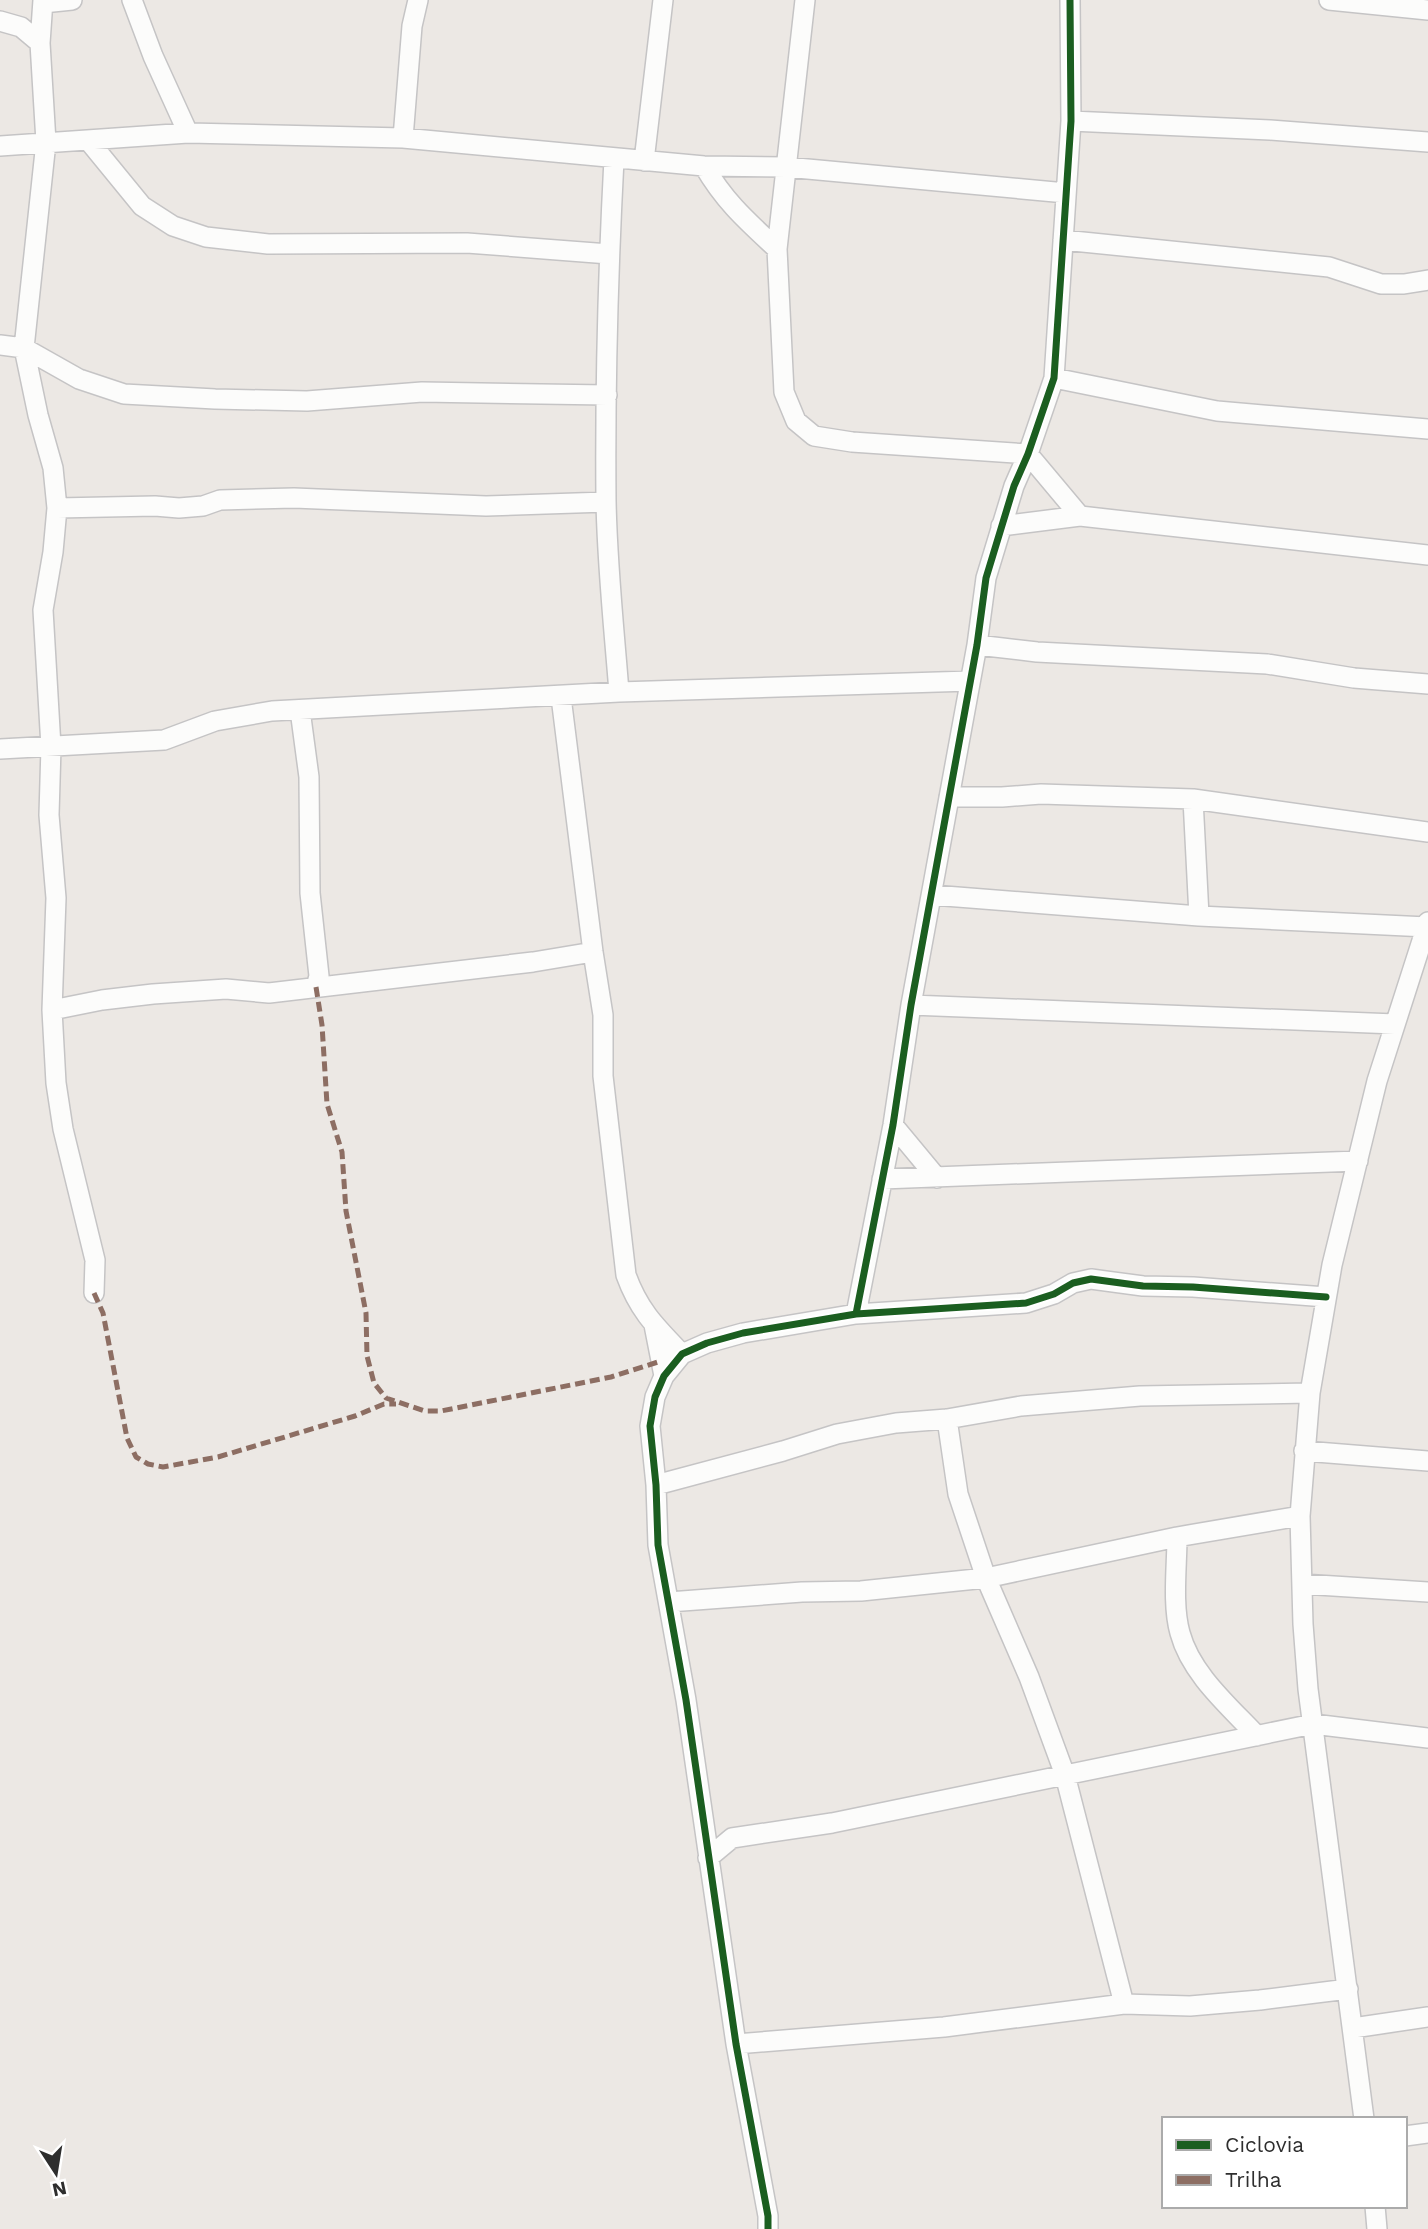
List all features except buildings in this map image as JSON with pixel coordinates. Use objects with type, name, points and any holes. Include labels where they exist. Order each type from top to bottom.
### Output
[{"type":"street","points":[[72,0],[43,1],[40,43],[46,142],[24,348],[38,415],[53,468],[57,508],[43,610],[51,747],[49,815],[56,898],[52,1010],[56,1083],[63,1129],[95,1260],[94,1293]]},
{"type":"street","points":[[132,0],[153,56],[188,133]]},
{"type":"street","points":[[403,138],[412,26],[418,0]]},
{"type":"street","points":[[644,161],[663,0]]},
{"type":"street","points":[[805,0],[777,249],[784,392],[796,421],[814,436],[852,442],[1028,454],[1080,516]]},
{"type":"street","points":[[856,1314],[893,1125],[911,1005],[977,645],[986,578],[1001,526],[1054,378],[1071,121],[1070,0]]},
{"type":"street","points":[[1329,0],[1428,10]]},
{"type":"street","points":[[0,21],[22,27],[40,43]]},
{"type":"street","points":[[1071,121],[1270,130],[1428,142]]},
{"type":"street","points":[[0,146],[188,133],[403,138],[614,159],[704,166],[786,167],[1066,192]]},
{"type":"street","points":[[88,139],[142,206],[173,226],[206,237],[268,244],[467,243],[609,254]]},
{"type":"street","points":[[614,159],[609,254],[606,502],[619,692]]},
{"type":"street","points":[[704,166],[719,191],[737,212],[777,249]]},
{"type":"street","points":[[1063,240],[1329,267],[1381,284],[1428,280]]},
{"type":"street","points":[[0,345],[24,348],[79,379],[124,394],[215,400],[307,401],[422,392],[607,395]]},
{"type":"street","points":[[1054,378],[1217,411],[1428,429]]},
{"type":"street","points":[[57,508],[179,508],[203,506],[220,500],[294,498],[486,506],[606,502]]},
{"type":"street","points":[[1001,526],[1080,516],[1428,555]]},
{"type":"street","points":[[977,645],[1037,652],[1267,664],[1354,678],[1428,684]]},
{"type":"street","points":[[0,749],[163,740],[215,722],[272,711],[619,692],[970,681]]},
{"type":"street","points":[[561,697],[603,1015],[603,1076],[626,1275],[634,1299],[682,1354]]},
{"type":"street","points":[[300,710],[309,777],[310,893],[319,976],[316,987]]},
{"type":"street","points":[[949,797],[1041,794],[1193,799],[1428,832]]},
{"type":"street","points":[[1193,799],[1199,916]]},
{"type":"street","points":[[932,895],[1199,916],[1428,929]]},
{"type":"street","points":[[1364,2117],[1313,1724],[1303,1624],[1300,1516],[1310,1393],[1332,1265],[1377,1081],[1428,929],[1428,922]]},
{"type":"street","points":[[52,1010],[153,994],[226,989],[269,993],[533,962],[593,952]]},
{"type":"street","points":[[911,1005],[1395,1024]]},
{"type":"street","points":[[893,1125],[937,1178]]},
{"type":"street","points":[[881,1180],[1359,1161]]},
{"type":"street","points":[[768,2229],[736,2044],[686,1700],[658,1545],[650,1426],[655,1397],[664,1376],[682,1354],[707,1343],[743,1333],[856,1314],[1026,1303],[1054,1294],[1073,1283],[1091,1279],[1143,1286],[1326,1297]]},
{"type":"street","points":[[654,1325],[664,1376]]},
{"type":"street","points":[[656,1485],[837,1434],[896,1423],[947,1419],[1021,1406],[1140,1396],[1310,1393]]},
{"type":"street","points":[[947,1419],[958,1494],[986,1578],[1029,1677],[1065,1775],[1124,2004]]},
{"type":"street","points":[[1304,1451],[1428,1461]]},
{"type":"street","points":[[669,1602],[802,1592],[862,1591],[986,1578],[1177,1536],[1300,1516]]},
{"type":"street","points":[[1177,1536],[1180,1632],[1188,1655],[1210,1686],[1257,1736]]},
{"type":"street","points":[[1302,1584],[1428,1592]]},
{"type":"street","points":[[708,1857],[732,1838],[832,1823],[1313,1724],[1428,1738]]},
{"type":"street","points":[[702,1817],[732,1838]]},
{"type":"street","points":[[736,2044],[944,2027],[1124,2004],[1190,2006],[1348,1989]]},
{"type":"street","points":[[1353,2028],[1428,2017]]},
{"type":"street","points":[[1407,2136],[1428,2133]]},
{"type":"street","points":[[1374,2208],[1377,2229]]},
{"type":"marked path","points":[[316,987],[322,1025],[327,1104],[342,1152],[346,1211],[366,1313],[367,1356],[374,1383],[386,1398],[425,1411],[441,1411],[611,1377],[661,1361]]},
{"type":"marked path","points":[[94,1293],[103,1313],[127,1438],[136,1457],[148,1464],[163,1467],[218,1457],[355,1416],[384,1404],[396,1404]]},
{"type":"cycle path","points":[[856,1314],[893,1125],[911,1005],[977,645],[986,578],[1014,486],[1054,378],[1071,121],[1070,0]]},
{"type":"cycle path","points":[[768,2229],[768,2216],[736,2044],[686,1700],[658,1545],[650,1426],[655,1397],[664,1376],[682,1354],[707,1343],[743,1333],[856,1314],[1026,1303],[1054,1294],[1073,1283],[1091,1279],[1143,1286],[1326,1297]]}]
